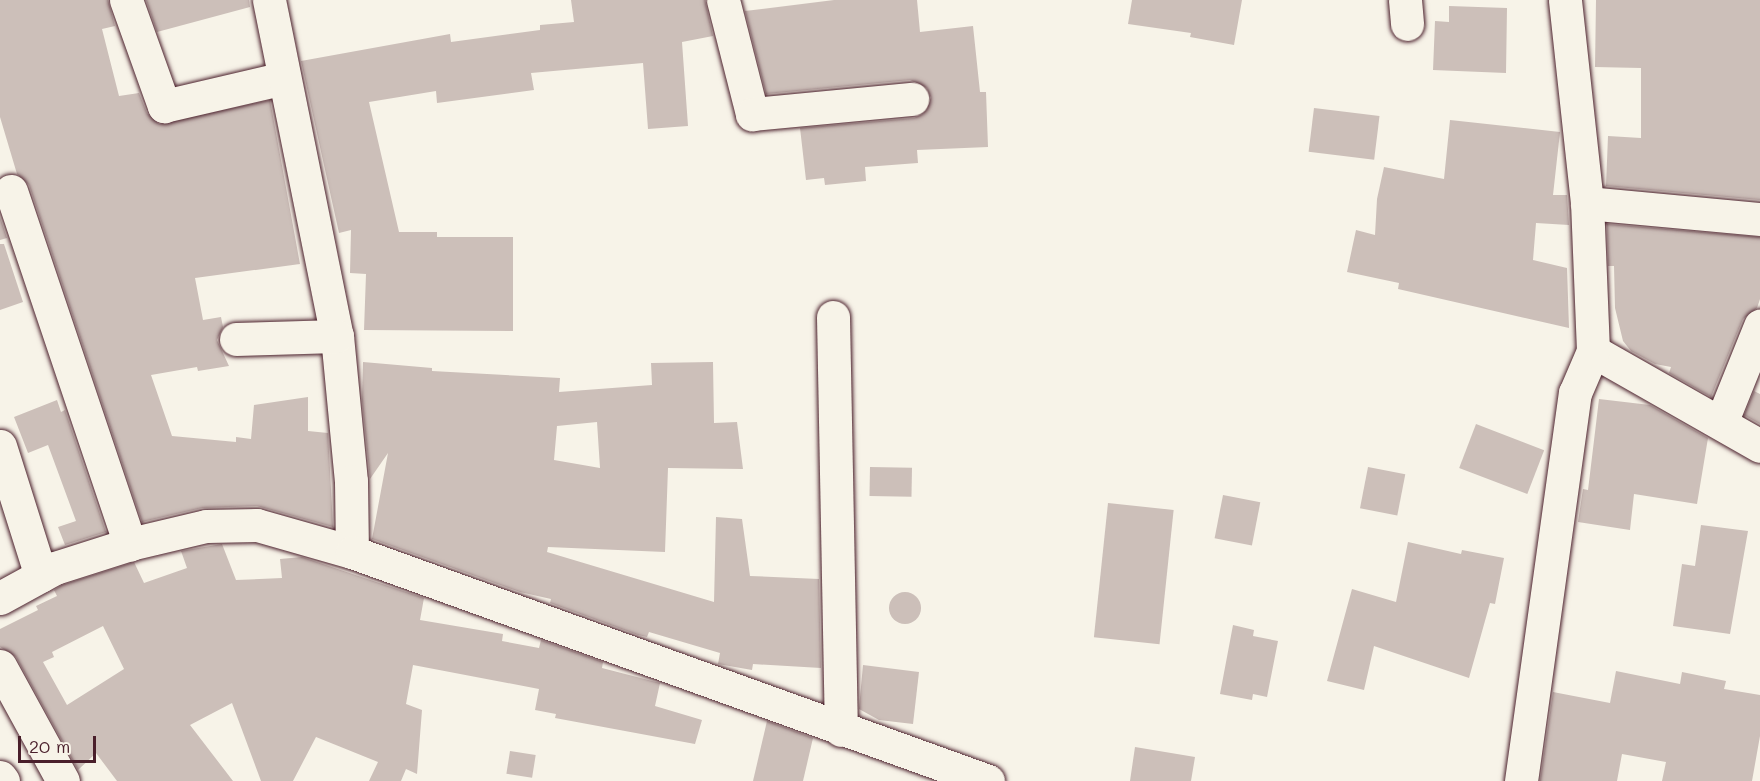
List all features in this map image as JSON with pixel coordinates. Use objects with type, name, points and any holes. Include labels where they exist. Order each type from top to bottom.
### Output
[{"type":"street","points":[[126,0],[164,106],[284,78]]},
{"type":"street","points":[[269,0],[337,336],[351,481],[352,552]]},
{"type":"street","points":[[723,0],[752,114],[912,99]]},
{"type":"street","points":[[1521,781],[1575,393],[1593,351],[1587,203],[1565,0]]},
{"type":"street","points":[[11,191],[130,544]]},
{"type":"street","points":[[1587,203],[1760,219]]},
{"type":"street","points":[[832,317],[841,730]]},
{"type":"street","points":[[1721,423],[1760,326]]},
{"type":"street","points":[[236,339],[337,336]]},
{"type":"street","points":[[1593,351],[1760,446]]},
{"type":"street","points":[[0,446],[41,576]]},
{"type":"street","points":[[0,598],[41,576],[130,544],[206,526],[257,525],[352,552],[841,730],[988,781]]},
{"type":"street","points":[[0,666],[63,781]]},
{"type":"street","points":[[0,777],[3,781]]},
{"type":"building","points":[[0,0],[108,0],[115,26],[102,29],[119,96],[139,93],[147,113],[159,124],[270,100],[300,264],[195,278],[203,320],[221,317],[223,327],[217,340],[229,366],[198,371],[197,367],[151,375],[172,436],[236,442],[236,437],[251,439],[254,405],[308,397],[308,431],[328,433],[333,527],[257,506],[202,508],[142,522],[29,185],[17,174],[0,117]]},
{"type":"building","points":[[146,0],[249,0],[250,7],[157,32]]},
{"type":"building","points":[[571,0],[705,0],[713,36],[682,42],[688,126],[648,129],[643,63],[531,73],[534,90],[437,103],[436,91],[369,102],[399,232],[437,232],[437,237],[513,237],[513,331],[364,330],[366,274],[350,273],[351,230],[339,233],[301,61],[450,34],[451,42],[540,30],[540,25],[574,22]]},
{"type":"building","points":[[834,0],[917,0],[920,32],[973,26],[980,92],[986,92],[988,147],[917,150],[918,163],[865,167],[866,181],[825,185],[824,178],[806,180],[800,128],[914,118],[923,114],[931,98],[927,88],[910,80],[766,94],[745,11]]},
{"type":"building","points":[[1132,0],[1242,0],[1234,45],[1190,37],[1191,33],[1128,24]]},
{"type":"building","points":[[1596,0],[1760,0],[1760,200],[1606,186],[1608,136],[1641,138],[1641,68],[1595,67]]},
{"type":"building","points":[[1449,6],[1507,8],[1506,73],[1433,70],[1435,21],[1449,22]]},
{"type":"building","points":[[1314,108],[1380,116],[1374,160],[1309,152]]},
{"type":"building","points":[[1450,120],[1560,132],[1553,195],[1567,195],[1569,225],[1536,223],[1533,260],[1567,268],[1569,328],[1398,289],[1399,283],[1347,272],[1356,230],[1375,235],[1377,199],[1384,167],[1444,179]]},
{"type":"building","points":[[0,217],[7,238],[0,240]]},
{"type":"building","points":[[1607,224],[1760,237],[1760,299],[1757,308],[1743,319],[1711,397],[1669,373],[1671,367],[1655,364],[1631,351],[1623,341],[1615,308],[1614,266],[1608,266]]},
{"type":"building","points":[[0,244],[4,244],[23,302],[0,310]]},
{"type":"building","points":[[363,362],[432,368],[432,371],[560,378],[559,392],[652,385],[651,363],[713,362],[714,423],[737,422],[743,469],[668,468],[665,552],[548,547],[547,552],[714,602],[716,517],[742,519],[750,576],[819,579],[821,668],[753,664],[752,670],[718,664],[720,653],[649,632],[647,637],[638,635],[550,603],[551,599],[520,592],[372,539],[388,453],[370,479],[362,400]],"holes":[[[597,422],[600,468],[554,460],[557,426]]]},
{"type":"building","points":[[1754,391],[1760,394],[1760,424],[1744,415]]},
{"type":"building","points":[[1599,399],[1650,405],[1708,438],[1697,504],[1634,494],[1630,530],[1578,522],[1583,489],[1588,490]]},
{"type":"building","points":[[57,400],[61,412],[65,410],[106,532],[65,545],[58,527],[76,521],[48,445],[28,453],[14,417]]},
{"type":"building","points":[[1476,424],[1544,450],[1527,494],[1459,468]]},
{"type":"building","points":[[870,467],[912,468],[911,497],[869,496]]},
{"type":"building","points":[[1368,467],[1405,474],[1397,515],[1360,508]]},
{"type":"building","points":[[1223,495],[1260,502],[1252,545],[1215,538]]},
{"type":"building","points":[[1108,503],[1174,510],[1160,644],[1094,637]]},
{"type":"building","points":[[1701,525],[1748,531],[1730,634],[1673,626],[1682,564],[1695,566]]},
{"type":"building","points":[[1408,542],[1461,554],[1462,550],[1504,558],[1495,604],[1490,603],[1469,678],[1374,646],[1364,690],[1327,681],[1352,589],[1396,602]]},
{"type":"building","points":[[222,544],[236,580],[282,578],[280,559],[302,557],[424,598],[420,620],[503,634],[502,641],[539,648],[541,640],[603,662],[602,668],[660,683],[655,706],[702,720],[695,744],[555,718],[556,714],[535,710],[539,689],[413,665],[406,704],[422,710],[417,774],[406,769],[401,781],[369,781],[378,762],[316,737],[293,781],[261,781],[232,703],[190,725],[233,781],[117,781],[96,753],[78,770],[16,657],[0,647],[0,629],[38,610],[36,606],[57,596],[54,590],[62,585],[134,562],[144,583],[187,568],[181,551]],"holes":[[[103,626],[124,669],[67,705],[43,662],[54,657],[52,652]]]},
{"type":"building","points":[[905,592],[917,596],[921,608],[917,620],[905,624],[893,620],[889,608],[893,596]]},
{"type":"building","points":[[1233,625],[1254,630],[1253,636],[1278,641],[1267,697],[1253,694],[1252,700],[1220,694]]},
{"type":"building","points":[[863,665],[919,672],[913,724],[879,720],[859,709]]},
{"type":"building","points":[[1616,671],[1680,684],[1682,672],[1726,681],[1724,689],[1760,695],[1760,736],[1752,781],[1662,781],[1666,762],[1622,754],[1617,781],[1540,781],[1553,692],[1610,703]]},
{"type":"building","points":[[767,721],[813,738],[803,781],[753,781]]},
{"type":"building","points":[[1135,747],[1195,757],[1191,781],[1130,781]]},
{"type":"building","points":[[510,751],[536,755],[532,778],[506,774]]}]
